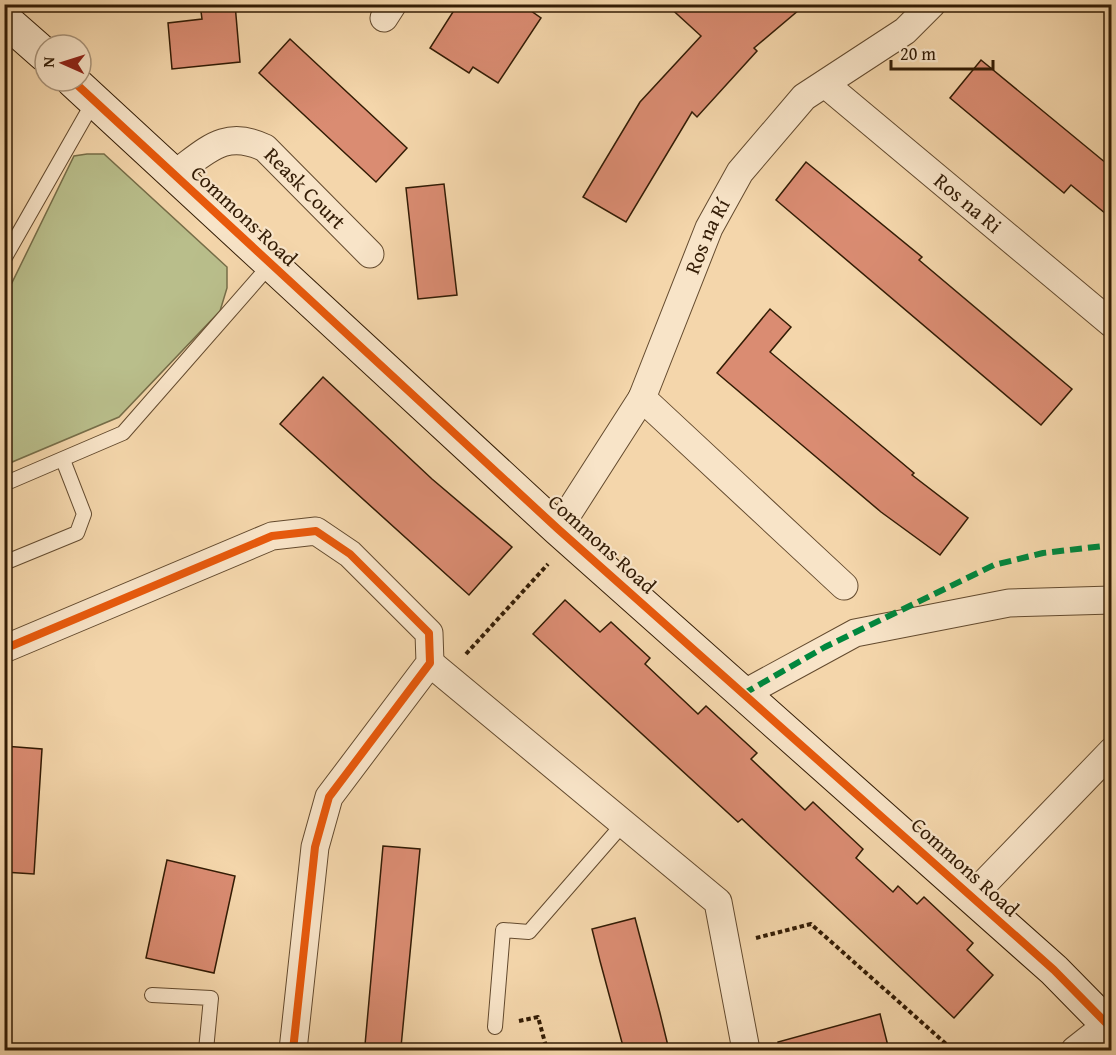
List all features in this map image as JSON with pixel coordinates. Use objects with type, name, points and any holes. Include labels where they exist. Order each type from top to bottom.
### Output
[{"type":"street","name":"Ros na Rí","points":[[564,535],[642,398],[710,228],[740,172],[804,97],[905,31],[932,4]]},
{"type":"street","points":[[4,18],[33,45]]},
{"type":"street","name":"Ros na Ri","points":[[825,84],[1112,324]]},
{"type":"street","name":"Commons Road","points":[[86,93],[173,176],[564,535],[1054,970],[1109,1026]]},
{"type":"street","name":"Reask Court","points":[[173,176],[217,145],[228,140],[246,138],[265,148],[370,254]]},
{"type":"street","points":[[642,398],[844,586]]},
{"type":"street","points":[[4,649],[272,536],[316,531],[350,554],[429,633],[438,670],[718,902],[746,1050]]},
{"type":"street","points":[[743,694],[855,633],[1009,603],[1112,600]]},
{"type":"street","points":[[294,1050],[315,847],[329,797],[438,670]]},
{"type":"street","points":[[971,897],[1109,761]]},
{"type":"street","points":[[1076,1050],[1109,1026]]},
{"type":"lane","points":[[4,259],[83,93]]},
{"type":"lane","points":[[4,484],[123,433],[270,265]]},
{"type":"lane","points":[[4,563],[77,533],[84,514],[63,460]]},
{"type":"lane","points":[[495,1027],[503,930],[529,932],[623,824]]},
{"type":"lane","points":[[152,995],[211,998],[206,1050]]},
{"type":"path","points":[[438,670],[564,535]]},
{"type":"path","points":[[726,946],[811,924],[953,1050]]},
{"type":"path","points":[[495,1027],[538,1017],[547,1050]]},
{"type":"green space","points":[[104,154],[227,267],[227,288],[220,311],[119,417],[5,465],[5,297],[74,156]]},
{"type":"building","points":[[200,4],[235,4],[240,62],[172,69],[168,23],[202,19]]},
{"type":"building","points":[[458,4],[521,4],[541,18],[498,83],[473,67],[469,73],[430,48]]},
{"type":"building","points":[[666,4],[806,4],[754,48],[757,51],[697,117],[692,112],[626,222],[583,197],[640,102],[701,36]]},
{"type":"building","points":[[290,39],[407,148],[376,182],[259,73]]},
{"type":"building","points":[[981,60],[1112,168],[1112,219],[1071,185],[1064,193],[950,98]]},
{"type":"building","points":[[806,162],[922,257],[919,260],[1072,389],[1041,425],[776,200]]},
{"type":"building","points":[[444,184],[457,295],[418,299],[406,188]]},
{"type":"building","points":[[770,309],[791,327],[770,352],[914,473],[912,475],[968,518],[940,555],[881,512],[717,373]]},
{"type":"building","points":[[323,377],[432,479],[512,547],[469,595],[280,424]]},
{"type":"building","points":[[565,600],[600,632],[611,622],[650,658],[645,664],[698,714],[706,706],[757,753],[751,759],[805,810],[813,802],[863,849],[856,858],[893,892],[898,886],[917,904],[924,897],[973,943],[967,950],[993,975],[954,1018],[742,819],[738,822],[533,634]]},
{"type":"building","points":[[4,746],[42,749],[34,874],[4,872]]},
{"type":"building","points":[[383,846],[420,849],[401,1047],[365,1045]]},
{"type":"building","points":[[167,860],[235,876],[214,973],[146,958]]},
{"type":"building","points":[[635,918],[669,1050],[624,1050],[600,961],[592,929]]},
{"type":"building","points":[[880,1014],[889,1050],[779,1050],[778,1042]]},
{"type":"marked path","points":[[743,694],[825,647],[994,565],[1043,553],[1112,545]]},
{"type":"cycle path","points":[[86,93],[558,529],[1054,970],[1112,1029]]},
{"type":"cycle path","points":[[4,649],[272,536],[316,531],[350,554],[429,633],[430,663],[329,797],[315,847],[293,1050]]}]
